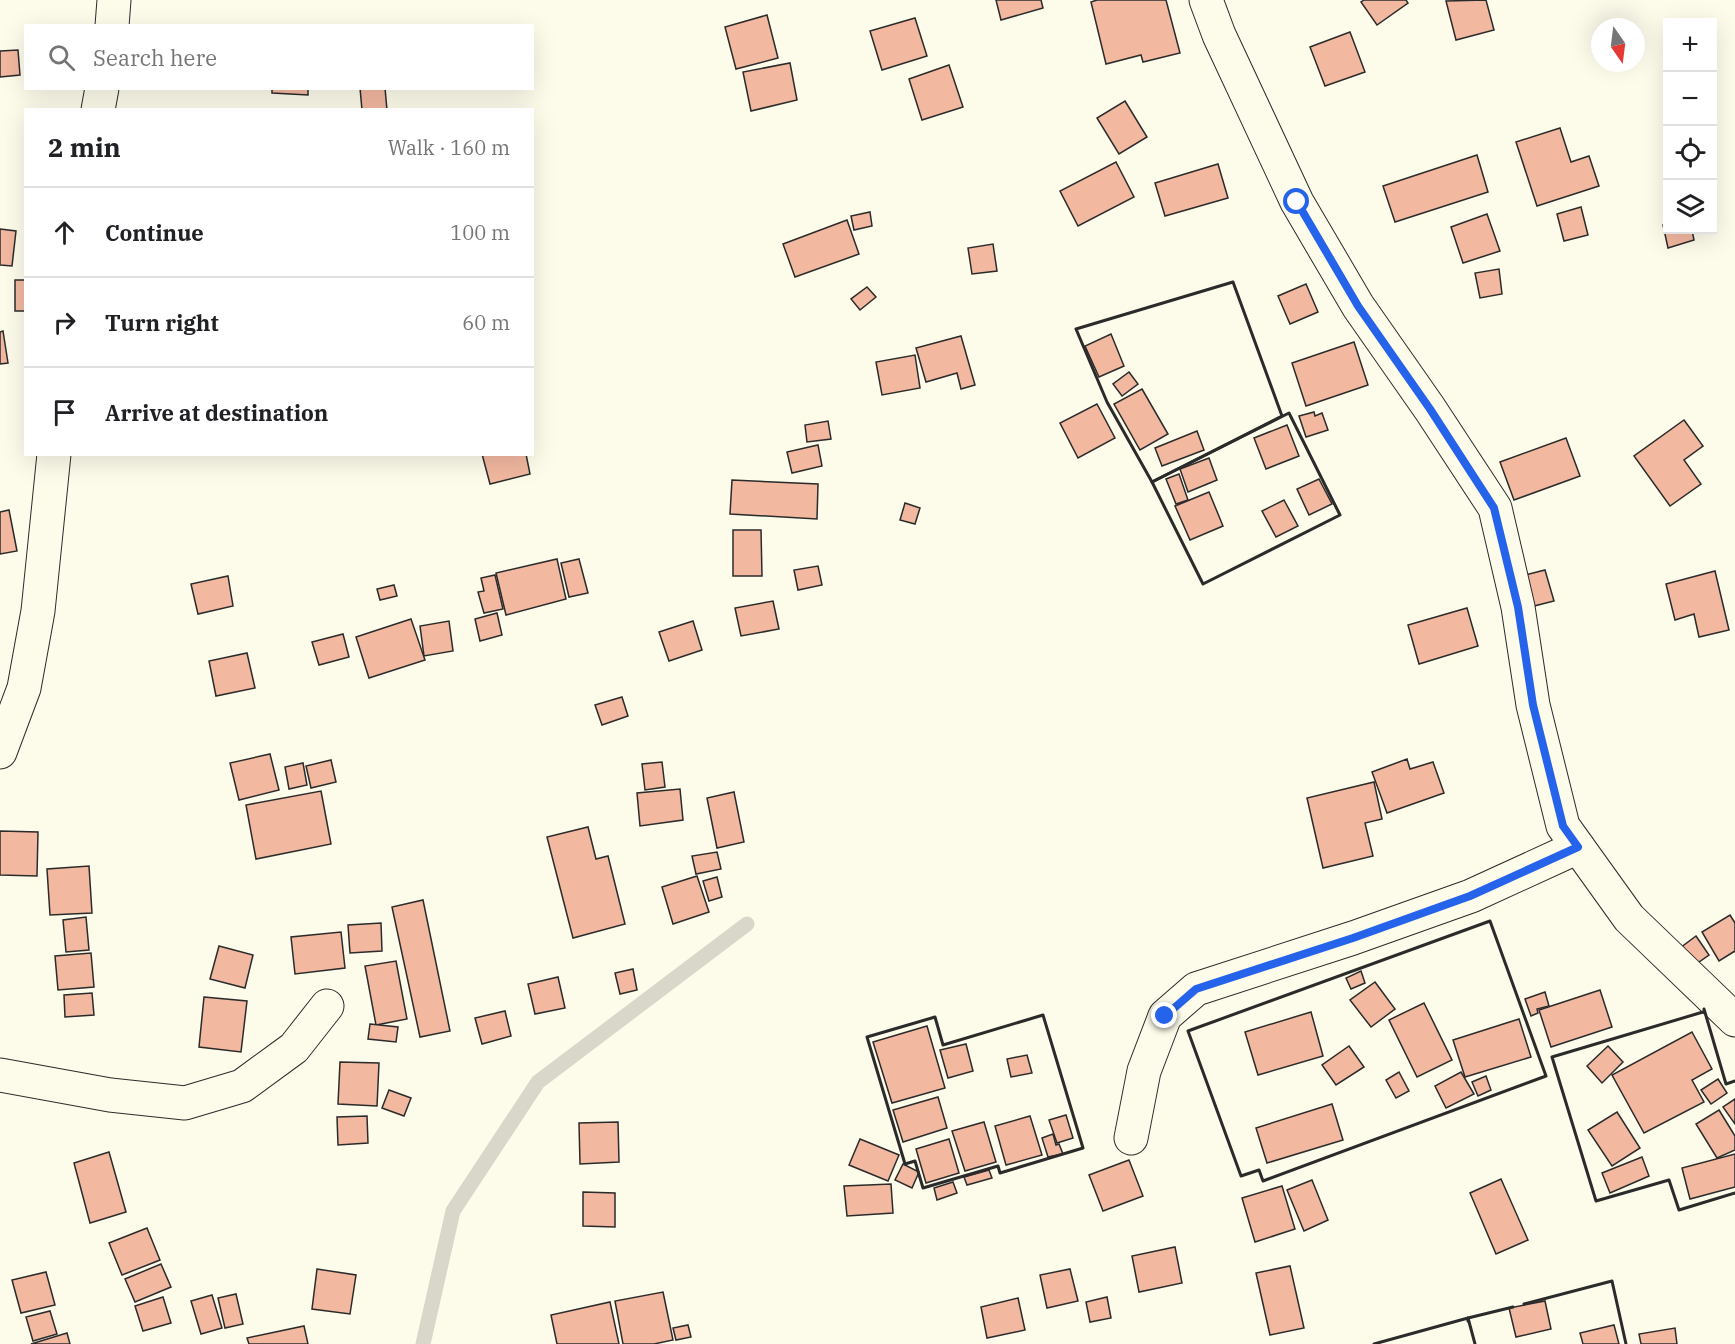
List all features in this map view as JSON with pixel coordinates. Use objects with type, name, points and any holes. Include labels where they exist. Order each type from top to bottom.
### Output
[{"type":"street","points":[[112,24],[114,0]]},
{"type":"street","points":[[1206,0],[1219,35],[1297,202],[1358,306],[1430,409],[1494,508],[1518,607],[1533,705],[1563,826],[1629,918],[1735,1020]]},
{"type":"street","points":[[98,108],[102,90]]},
{"type":"street","points":[[0,752],[24,688],[38,611],[54,456]]},
{"type":"street","points":[[1131,1137],[1144,1071],[1165,1016],[1196,989],[1353,938],[1470,896],[1578,847]]},
{"type":"street","points":[[0,1076],[110,1095],[184,1103],[242,1086],[294,1048],[327,1006]]},
{"type":"building","points":[[996,0],[1041,0],[1043,8],[1001,20]]},
{"type":"building","points":[[1097,0],[1166,0],[1180,53],[1143,62],[1141,55],[1106,64],[1091,2]]},
{"type":"building","points":[[1364,0],[1406,0],[1408,3],[1377,25],[1361,2]]},
{"type":"building","points":[[1486,0],[1494,30],[1456,40],[1446,1]]},
{"type":"building","points":[[767,15],[778,58],[736,69],[725,27]]},
{"type":"building","points":[[915,18],[927,56],[882,70],[870,31]]},
{"type":"building","points":[[1350,32],[1365,72],[1325,86],[1310,47]]},
{"type":"building","points":[[18,50],[20,75],[0,77],[0,51]]},
{"type":"building","points":[[790,63],[797,100],[751,111],[743,72]]},
{"type":"building","points":[[949,65],[963,107],[922,120],[909,79]]},
{"type":"building","points":[[272,90],[308,90],[308,95],[272,93]]},
{"type":"building","points":[[360,90],[385,90],[387,108],[362,108]]},
{"type":"building","points":[[1125,101],[1147,137],[1119,154],[1097,118]]},
{"type":"building","points":[[1560,128],[1571,162],[1589,156],[1599,186],[1537,206],[1516,142]]},
{"type":"building","points":[[1477,155],[1488,192],[1395,222],[1383,186]]},
{"type":"building","points":[[1116,162],[1134,197],[1078,226],[1060,191]]},
{"type":"building","points":[[1218,164],[1228,198],[1165,216],[1155,183]]},
{"type":"building","points":[[1581,207],[1588,235],[1564,241],[1557,214]]},
{"type":"building","points":[[870,212],[872,226],[854,230],[851,216]]},
{"type":"building","points":[[1487,214],[1500,251],[1463,263],[1451,227]]},
{"type":"building","points":[[847,220],[859,254],[795,277],[783,244]]},
{"type":"building","points":[[0,229],[16,231],[12,266],[0,265]]},
{"type":"building","points":[[1665,234],[1693,234],[1694,240],[1668,248]]},
{"type":"building","points":[[993,244],[997,271],[972,274],[968,248]]},
{"type":"building","points":[[1499,269],[1502,294],[1480,298],[1475,273]]},
{"type":"building","points":[[15,280],[24,280],[24,311],[15,311]]},
{"type":"building","points":[[1306,284],[1318,312],[1290,324],[1278,296]]},
{"type":"building","points":[[867,287],[876,297],[860,310],[851,299]]},
{"type":"building","points":[[3,331],[8,363],[0,364],[0,332]]},
{"type":"building","points":[[1111,334],[1124,366],[1099,377],[1085,346]]},
{"type":"building","points":[[961,336],[975,385],[961,389],[957,373],[926,382],[916,348]]},
{"type":"building","points":[[1354,342],[1368,385],[1306,406],[1292,363]]},
{"type":"building","points":[[915,355],[920,388],[882,395],[876,362]]},
{"type":"building","points":[[1129,372],[1138,384],[1122,396],[1113,384]]},
{"type":"building","points":[[1142,389],[1168,434],[1140,450],[1114,404]]},
{"type":"building","points":[[1097,404],[1115,438],[1078,458],[1060,423]]},
{"type":"building","points":[[1314,412],[1315,416],[1322,413],[1328,430],[1306,437],[1299,416]]},
{"type":"building","points":[[1684,420],[1703,446],[1684,460],[1701,484],[1670,506],[1634,456]]},
{"type":"building","points":[[828,421],[831,439],[807,442],[805,425]]},
{"type":"building","points":[[1287,425],[1299,456],[1266,469],[1254,438]]},
{"type":"building","points":[[1197,431],[1204,450],[1162,466],[1155,448]]},
{"type":"building","points":[[1566,438],[1580,476],[1514,500],[1500,462]]},
{"type":"building","points":[[818,445],[822,466],[792,473],[787,452]]},
{"type":"building","points":[[483,456],[526,456],[530,474],[490,484]]},
{"type":"building","points":[[1209,458],[1217,480],[1188,492],[1180,469]]},
{"type":"building","points":[[1179,474],[1188,500],[1176,504],[1166,479]]},
{"type":"building","points":[[1319,479],[1332,504],[1309,515],[1297,489]]},
{"type":"building","points":[[732,480],[818,484],[817,519],[730,514]]},
{"type":"building","points":[[1209,492],[1223,526],[1190,540],[1175,506]]},
{"type":"building","points":[[1284,500],[1298,526],[1276,537],[1262,511]]},
{"type":"building","points":[[905,503],[920,508],[915,524],[900,520]]},
{"type":"building","points":[[9,510],[17,551],[0,554],[0,512]]},
{"type":"building","points":[[733,530],[761,530],[762,576],[733,576]]},
{"type":"building","points":[[557,559],[566,599],[506,615],[496,573]]},
{"type":"building","points":[[579,559],[588,593],[569,597],[561,563]]},
{"type":"building","points":[[818,566],[822,585],[798,590],[794,570]]},
{"type":"building","points":[[1545,570],[1554,601],[1534,606],[1525,575]]},
{"type":"building","points":[[1715,571],[1729,630],[1699,637],[1694,614],[1675,620],[1666,584]]},
{"type":"building","points":[[495,575],[503,609],[484,613],[478,592],[484,591],[481,578]]},
{"type":"building","points":[[228,576],[233,606],[198,614],[191,584]]},
{"type":"building","points":[[394,585],[397,596],[380,600],[377,589]]},
{"type":"building","points":[[773,601],[779,629],[741,636],[735,608]]},
{"type":"building","points":[[1467,608],[1478,646],[1419,664],[1408,625]]},
{"type":"building","points":[[497,613],[502,635],[480,641],[475,619]]},
{"type":"building","points":[[411,619],[425,660],[369,678],[356,637]]},
{"type":"building","points":[[449,621],[453,651],[424,656],[420,626]]},
{"type":"building","points":[[693,621],[702,650],[669,661],[659,632]]},
{"type":"building","points":[[343,634],[349,657],[319,665],[312,642]]},
{"type":"building","points":[[247,653],[255,688],[216,696],[209,661]]},
{"type":"building","points":[[622,697],[628,716],[602,725],[595,705]]},
{"type":"building","points":[[270,754],[279,790],[239,800],[230,763]]},
{"type":"building","points":[[1407,759],[1410,769],[1433,762],[1444,793],[1387,813],[1372,772]]},
{"type":"building","points":[[331,760],[336,782],[311,788],[306,766]]},
{"type":"building","points":[[662,762],[665,787],[645,790],[642,764]]},
{"type":"building","points":[[303,763],[307,785],[289,789],[285,767]]},
{"type":"building","points":[[1374,782],[1382,819],[1365,823],[1373,856],[1323,868],[1307,798]]},
{"type":"building","points":[[680,789],[683,820],[640,826],[637,793]]},
{"type":"building","points":[[321,791],[331,844],[256,859],[246,805]]},
{"type":"building","points":[[734,792],[744,842],[717,848],[707,798]]},
{"type":"building","points":[[588,827],[596,859],[608,856],[625,924],[573,938],[547,837]]},
{"type":"building","points":[[0,831],[38,832],[37,876],[0,875]]},
{"type":"building","points":[[717,852],[721,869],[696,874],[692,856]]},
{"type":"building","points":[[89,866],[92,913],[50,915],[47,869]]},
{"type":"building","points":[[697,876],[709,912],[673,924],[662,887]]},
{"type":"building","points":[[717,877],[722,897],[709,901],[703,881]]},
{"type":"building","points":[[423,900],[450,1031],[420,1037],[392,907]]},
{"type":"building","points":[[1730,915],[1735,923],[1735,951],[1719,961],[1702,932]]},
{"type":"building","points":[[86,917],[89,950],[66,952],[63,920]]},
{"type":"building","points":[[381,923],[382,951],[350,953],[348,925]]},
{"type":"building","points":[[341,932],[345,968],[295,974],[291,937]]},
{"type":"building","points":[[1696,936],[1709,955],[1689,969],[1676,951]]},
{"type":"building","points":[[219,946],[253,955],[245,988],[210,979]]},
{"type":"building","points":[[91,953],[94,987],[58,990],[55,956]]},
{"type":"building","points":[[396,961],[407,1019],[376,1025],[365,966]]},
{"type":"building","points":[[633,969],[637,990],[620,994],[615,973]]},
{"type":"building","points":[[1361,971],[1365,983],[1351,989],[1346,978]]},
{"type":"building","points":[[558,977],[565,1008],[535,1014],[528,984]]},
{"type":"building","points":[[1375,982],[1395,1009],[1371,1027],[1350,1000]]},
{"type":"building","points":[[1600,990],[1612,1027],[1551,1047],[1539,1010]]},
{"type":"building","points":[[1545,992],[1549,1006],[1537,1009],[1538,1013],[1531,1016],[1525,999]]},
{"type":"building","points":[[92,993],[94,1015],[65,1017],[64,995]]},
{"type":"building","points":[[204,997],[247,1001],[241,1052],[199,1047]]},
{"type":"building","points":[[1424,1003],[1452,1060],[1417,1077],[1389,1020]]},
{"type":"building","points":[[505,1011],[511,1036],[482,1044],[475,1018]]},
{"type":"building","points":[[1311,1012],[1323,1056],[1258,1075],[1245,1032]]},
{"type":"building","points":[[1519,1019],[1531,1057],[1465,1077],[1453,1040]]},
{"type":"building","points":[[370,1024],[398,1027],[396,1042],[368,1039]]},
{"type":"building","points":[[927,1026],[945,1088],[892,1103],[873,1042]]},
{"type":"building","points":[[1692,1032],[1712,1069],[1692,1080],[1704,1102],[1644,1133],[1612,1075]]},
{"type":"building","points":[[966,1044],[973,1071],[948,1078],[940,1050]]},
{"type":"building","points":[[1349,1046],[1364,1067],[1336,1085],[1322,1065]]},
{"type":"building","points":[[1608,1046],[1623,1062],[1602,1083],[1587,1066]]},
{"type":"building","points":[[1027,1055],[1032,1073],[1011,1077],[1007,1059]]},
{"type":"building","points":[[340,1062],[379,1063],[377,1106],[338,1104]]},
{"type":"building","points":[[1399,1072],[1409,1091],[1396,1098],[1386,1080]]},
{"type":"building","points":[[1461,1072],[1474,1094],[1446,1108],[1435,1086]]},
{"type":"building","points":[[1486,1076],[1491,1090],[1478,1096],[1472,1082]]},
{"type":"building","points":[[1718,1079],[1727,1093],[1711,1104],[1701,1090]]},
{"type":"building","points":[[389,1090],[411,1098],[404,1116],[382,1108]]},
{"type":"building","points":[[938,1097],[947,1128],[903,1142],[893,1110]]},
{"type":"building","points":[[1735,1099],[1735,1124],[1723,1107]]},
{"type":"building","points":[[1332,1104],[1343,1140],[1267,1163],[1256,1128]]},
{"type":"building","points":[[1719,1110],[1735,1136],[1735,1150],[1717,1158],[1696,1124]]},
{"type":"building","points":[[1617,1112],[1640,1148],[1612,1166],[1588,1130]]},
{"type":"building","points":[[1066,1115],[1073,1138],[1057,1143],[1049,1120]]},
{"type":"building","points":[[367,1116],[368,1143],[338,1145],[337,1117]]},
{"type":"building","points":[[1030,1116],[1042,1155],[1006,1165],[995,1126]]},
{"type":"building","points":[[618,1122],[619,1162],[580,1164],[579,1123]]},
{"type":"building","points":[[984,1122],[996,1162],[965,1171],[952,1131]]},
{"type":"building","points":[[1053,1134],[1056,1145],[1059,1144],[1063,1154],[1048,1157],[1042,1138]]},
{"type":"building","points":[[860,1139],[899,1155],[888,1181],[849,1165]]},
{"type":"building","points":[[949,1139],[959,1173],[926,1183],[916,1149]]},
{"type":"building","points":[[109,1152],[126,1212],[90,1223],[74,1163]]},
{"type":"building","points":[[1735,1154],[1735,1187],[1690,1199],[1682,1168]]},
{"type":"building","points":[[1642,1157],[1649,1176],[1610,1193],[1602,1173]]},
{"type":"building","points":[[1129,1160],[1143,1196],[1103,1211],[1089,1175]]},
{"type":"building","points":[[903,1164],[919,1172],[912,1188],[895,1180]]},
{"type":"building","points":[[989,1170],[992,1178],[967,1185],[964,1177]]},
{"type":"building","points":[[1501,1179],[1528,1240],[1496,1254],[1470,1193]]},
{"type":"building","points":[[1312,1180],[1328,1220],[1304,1231],[1287,1190]]},
{"type":"building","points":[[953,1182],[957,1193],[937,1200],[934,1188]]},
{"type":"building","points":[[891,1184],[893,1213],[847,1216],[844,1186]]},
{"type":"building","points":[[1282,1186],[1295,1229],[1255,1242],[1242,1198]]},
{"type":"building","points":[[583,1192],[615,1193],[615,1227],[583,1226]]},
{"type":"building","points":[[147,1228],[160,1260],[122,1275],[109,1243]]},
{"type":"building","points":[[1175,1247],[1182,1283],[1139,1292],[1132,1256]]},
{"type":"building","points":[[161,1264],[171,1287],[135,1302],[125,1279]]},
{"type":"building","points":[[1290,1266],[1304,1328],[1270,1335],[1256,1273]]},
{"type":"building","points":[[317,1269],[356,1275],[350,1314],[312,1309]]},
{"type":"building","points":[[1070,1269],[1078,1301],[1047,1308],[1040,1275]]},
{"type":"building","points":[[46,1272],[55,1305],[21,1313],[12,1280]]},
{"type":"building","points":[[663,1292],[673,1340],[654,1344],[623,1344],[615,1301]]},
{"type":"building","points":[[236,1294],[243,1324],[225,1328],[218,1298]]},
{"type":"building","points":[[212,1295],[222,1328],[201,1334],[191,1301]]},
{"type":"building","points":[[163,1297],[171,1323],[143,1331],[135,1306]]},
{"type":"building","points":[[1107,1297],[1111,1318],[1090,1322],[1086,1302]]},
{"type":"building","points":[[1018,1298],[1025,1330],[987,1338],[981,1307]]},
{"type":"building","points":[[1545,1301],[1551,1329],[1516,1337],[1509,1308]]},
{"type":"building","points":[[610,1302],[619,1344],[557,1344],[551,1315]]},
{"type":"building","points":[[50,1311],[57,1334],[33,1341],[26,1317]]},
{"type":"building","points":[[688,1325],[691,1337],[676,1340],[673,1328]]},
{"type":"building","points":[[1614,1325],[1619,1344],[1583,1344],[1580,1333]]},
{"type":"building","points":[[304,1326],[308,1344],[249,1344],[247,1338]]},
{"type":"building","points":[[1675,1328],[1677,1344],[1641,1344],[1639,1334]]},
{"type":"building","points":[[67,1333],[70,1344],[31,1344]]},
{"type":"waterway","points":[[423,1344],[453,1211],[538,1082],[747,924]]},
{"type":"wall","points":[[1233,282],[1282,416],[1152,482],[1107,402],[1076,329],[1233,282]]},
{"type":"wall","points":[[1289,413],[1340,515],[1203,584],[1152,482],[1289,413]]},
{"type":"wall","points":[[1490,921],[1546,1076],[1263,1181],[1259,1170],[1241,1176],[1188,1031],[1490,921]]},
{"type":"wall","points":[[1704,1009],[1726,1084],[1735,1081]]},
{"type":"wall","points":[[1703,1012],[1552,1057],[1596,1201],[1669,1180],[1679,1210],[1735,1193]]},
{"type":"wall","points":[[1043,1015],[1083,1148],[1000,1173],[998,1166],[923,1188],[915,1161],[905,1164],[867,1037],[935,1017],[943,1045],[1043,1015]]},
{"type":"wall","points":[[1524,1304],[1612,1281],[1626,1344]]},
{"type":"wall","points":[[1475,1344],[1468,1318],[1513,1307]]},
{"type":"wall","points":[[1374,1344],[1468,1318],[1468,1321]]},
{"type":"route","points":[[1165,1016],[1196,989],[1353,938],[1470,896],[1578,847],[1563,826],[1533,705],[1518,607],[1494,508],[1430,409],[1358,306],[1297,202]]}]
